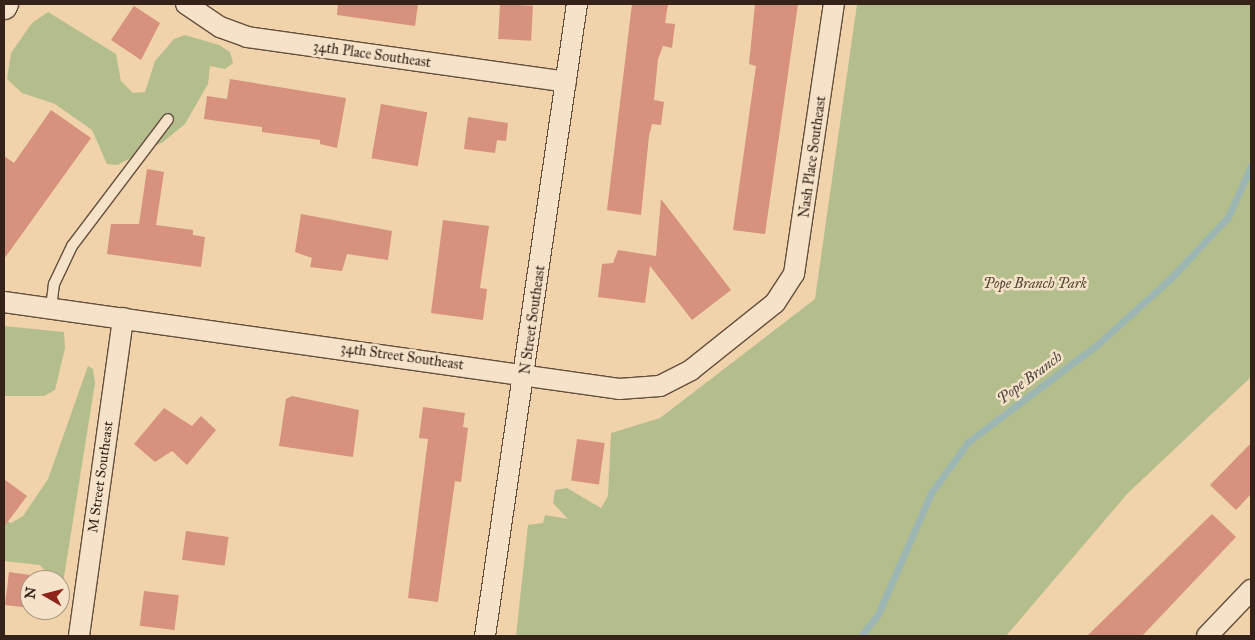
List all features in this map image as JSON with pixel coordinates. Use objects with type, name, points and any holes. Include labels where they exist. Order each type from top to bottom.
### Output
[{"type":"street","name":"34th Place Southeast","points":[[186,4],[220,27],[257,39],[566,82]]},
{"type":"street","name":"N Street Southeast","points":[[485,636],[525,374],[577,4]]},
{"type":"street","name":"Nash Place Southeast","points":[[774,303],[790,284],[800,253],[834,4]]},
{"type":"street","name":"34th Street Southeast","points":[[4,302],[525,374],[619,389],[660,386],[691,370],[774,303]]},
{"type":"street","name":"M Street Southeast","points":[[79,636],[123,318]]},
{"type":"street","points":[[1207,636],[1251,590]]},
{"type":"lane","points":[[52,308],[54,284],[72,246],[168,119]]},
{"type":"green space","name":"Pope Branch Park","points":[[857,4],[1251,4],[1251,377],[1128,493],[1006,636],[516,636],[528,525],[543,523],[545,515],[568,519],[553,503],[555,490],[567,488],[601,508],[608,496],[611,433],[660,418],[815,299]]},
{"type":"green space","points":[[48,12],[116,54],[121,81],[133,93],[145,92],[155,61],[174,39],[185,35],[219,45],[230,52],[233,63],[225,69],[210,66],[208,84],[185,124],[163,142],[117,165],[107,164],[92,130],[55,104],[22,93],[7,79],[11,53],[32,23]]},
{"type":"green space","points":[[4,326],[64,332],[65,348],[55,390],[44,396],[4,396]]},
{"type":"green space","points":[[88,366],[93,369],[95,383],[65,570],[44,570],[40,565],[4,561],[4,520],[11,523],[23,516],[48,479]]},
{"type":"building","points":[[338,4],[418,4],[415,26],[337,15]]},
{"type":"building","points":[[500,4],[533,6],[531,41],[498,39]]},
{"type":"building","points":[[632,4],[668,4],[665,23],[675,24],[672,48],[663,46],[658,59],[654,100],[664,102],[661,125],[652,124],[649,136],[641,215],[607,210]]},
{"type":"building","points":[[755,4],[798,4],[765,234],[733,230],[756,66],[749,64]]},
{"type":"building","points":[[134,6],[160,23],[141,60],[111,40]]},
{"type":"building","points":[[230,79],[346,98],[337,148],[320,144],[320,140],[262,132],[262,127],[204,119],[207,96],[227,99]]},
{"type":"building","points":[[381,104],[427,112],[418,166],[371,158]]},
{"type":"building","points":[[51,110],[91,138],[4,259],[4,156],[14,163]]},
{"type":"building","points":[[468,117],[508,123],[506,141],[497,140],[495,153],[464,149]]},
{"type":"building","points":[[147,169],[164,172],[156,225],[193,230],[193,235],[205,237],[201,267],[107,254],[111,224],[139,224]]},
{"type":"building","points":[[661,199],[731,290],[692,320],[650,266],[645,303],[598,297],[602,264],[613,263],[618,250],[656,256]]},
{"type":"building","points":[[301,214],[392,231],[388,260],[347,254],[342,271],[310,267],[312,258],[295,252]]},
{"type":"building","points":[[443,220],[489,226],[480,288],[487,289],[483,320],[431,313]]},
{"type":"building","points":[[292,396],[359,410],[353,457],[279,446],[286,399]]},
{"type":"building","points":[[423,407],[465,413],[463,427],[468,428],[461,482],[455,481],[438,602],[408,598],[428,439],[419,438]]},
{"type":"building","points":[[164,408],[192,426],[201,416],[216,430],[187,465],[172,451],[155,462],[134,444]]},
{"type":"building","points":[[577,439],[605,443],[599,484],[571,481]]},
{"type":"building","points":[[1251,443],[1251,494],[1236,510],[1210,485]]},
{"type":"building","points":[[4,479],[27,496],[4,527]]},
{"type":"building","points":[[1212,514],[1236,537],[1142,636],[1087,636]]},
{"type":"building","points":[[186,531],[229,537],[225,566],[182,560]]},
{"type":"building","points":[[9,572],[20,574],[20,607],[5,605]]},
{"type":"building","points":[[144,591],[179,595],[174,630],[140,626]]},
{"type":"waterway","name":"Pope Branch","points":[[861,636],[878,614],[931,493],[968,442],[1098,344],[1171,278],[1228,217],[1251,166]]}]
